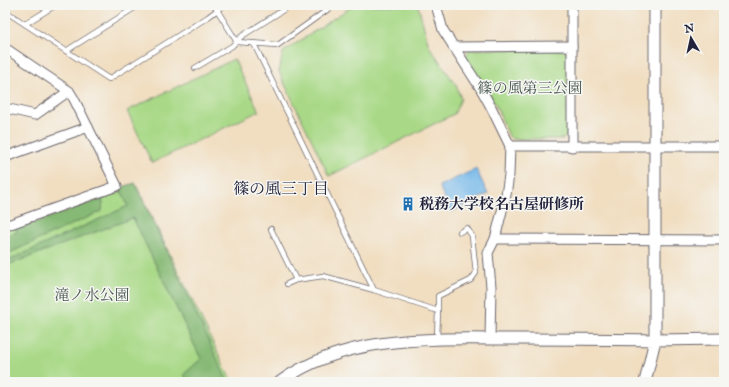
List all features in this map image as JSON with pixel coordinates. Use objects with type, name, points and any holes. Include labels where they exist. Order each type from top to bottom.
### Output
[{"type":"street","points":[[436,5],[443,30],[484,95],[510,146],[509,175],[506,195],[495,239],[488,253],[491,287],[490,339]]},
{"type":"street","points":[[572,5],[572,146]]},
{"type":"street","points":[[645,382],[655,340],[655,5]]},
{"type":"street","points":[[453,47],[572,46]]},
{"type":"street","points":[[5,48],[69,91],[117,186],[5,226]]},
{"type":"street","points":[[5,108],[35,115],[69,91]]},
{"type":"street","points":[[5,157],[88,127]]},
{"type":"street","points":[[510,146],[724,146]]},
{"type":"street","points":[[495,239],[724,240]]},
{"type":"street","points":[[280,382],[319,361],[356,349],[394,342],[490,339],[724,339]]},
{"type":"lane","points":[[25,24],[56,5]]},
{"type":"lane","points":[[66,51],[139,5]]},
{"type":"lane","points":[[214,5],[237,42]]},
{"type":"lane","points":[[5,11],[109,79],[208,17],[224,5]]},
{"type":"lane","points":[[195,68],[237,42],[242,36],[291,5]]},
{"type":"lane","points":[[237,42],[278,45],[334,5]]},
{"type":"lane","points":[[254,44],[374,290]]},
{"type":"lane","points":[[437,340],[438,296],[470,280],[476,273],[472,236],[467,228],[460,232]]},
{"type":"lane","points":[[271,229],[296,280]]},
{"type":"lane","points":[[287,284],[296,280],[323,276],[374,290],[438,311]]},
{"type":"green space","points":[[354,5],[418,5],[429,46],[456,85],[461,99],[454,114],[329,176],[279,72],[283,52]]},
{"type":"green space","name":"篠の風第三公園","points":[[469,49],[564,50],[568,55],[567,135],[564,139],[512,139],[509,136],[495,104],[485,86],[465,58]]},
{"type":"green space","points":[[234,59],[259,111],[152,163],[127,111]]},
{"type":"green space","name":"滝ノ水公園","points":[[135,183],[232,382],[5,382],[5,230],[15,227],[16,229],[121,192],[120,188]]},
{"type":"green space","points":[[135,183],[228,382],[188,382],[184,374],[201,359],[133,218],[5,266],[5,262],[128,206],[120,188]]},
{"type":"green space","points":[[98,200],[103,201],[102,211],[5,255],[5,236],[17,232],[16,229]]},
{"type":"water","points":[[476,169],[488,194],[451,212],[439,186]]},
{"type":"place","name":"税務大学校名古屋研修所","points":[[408,204]]},
{"type":"district","name":"篠の風三丁目","points":[[281,190]]}]
